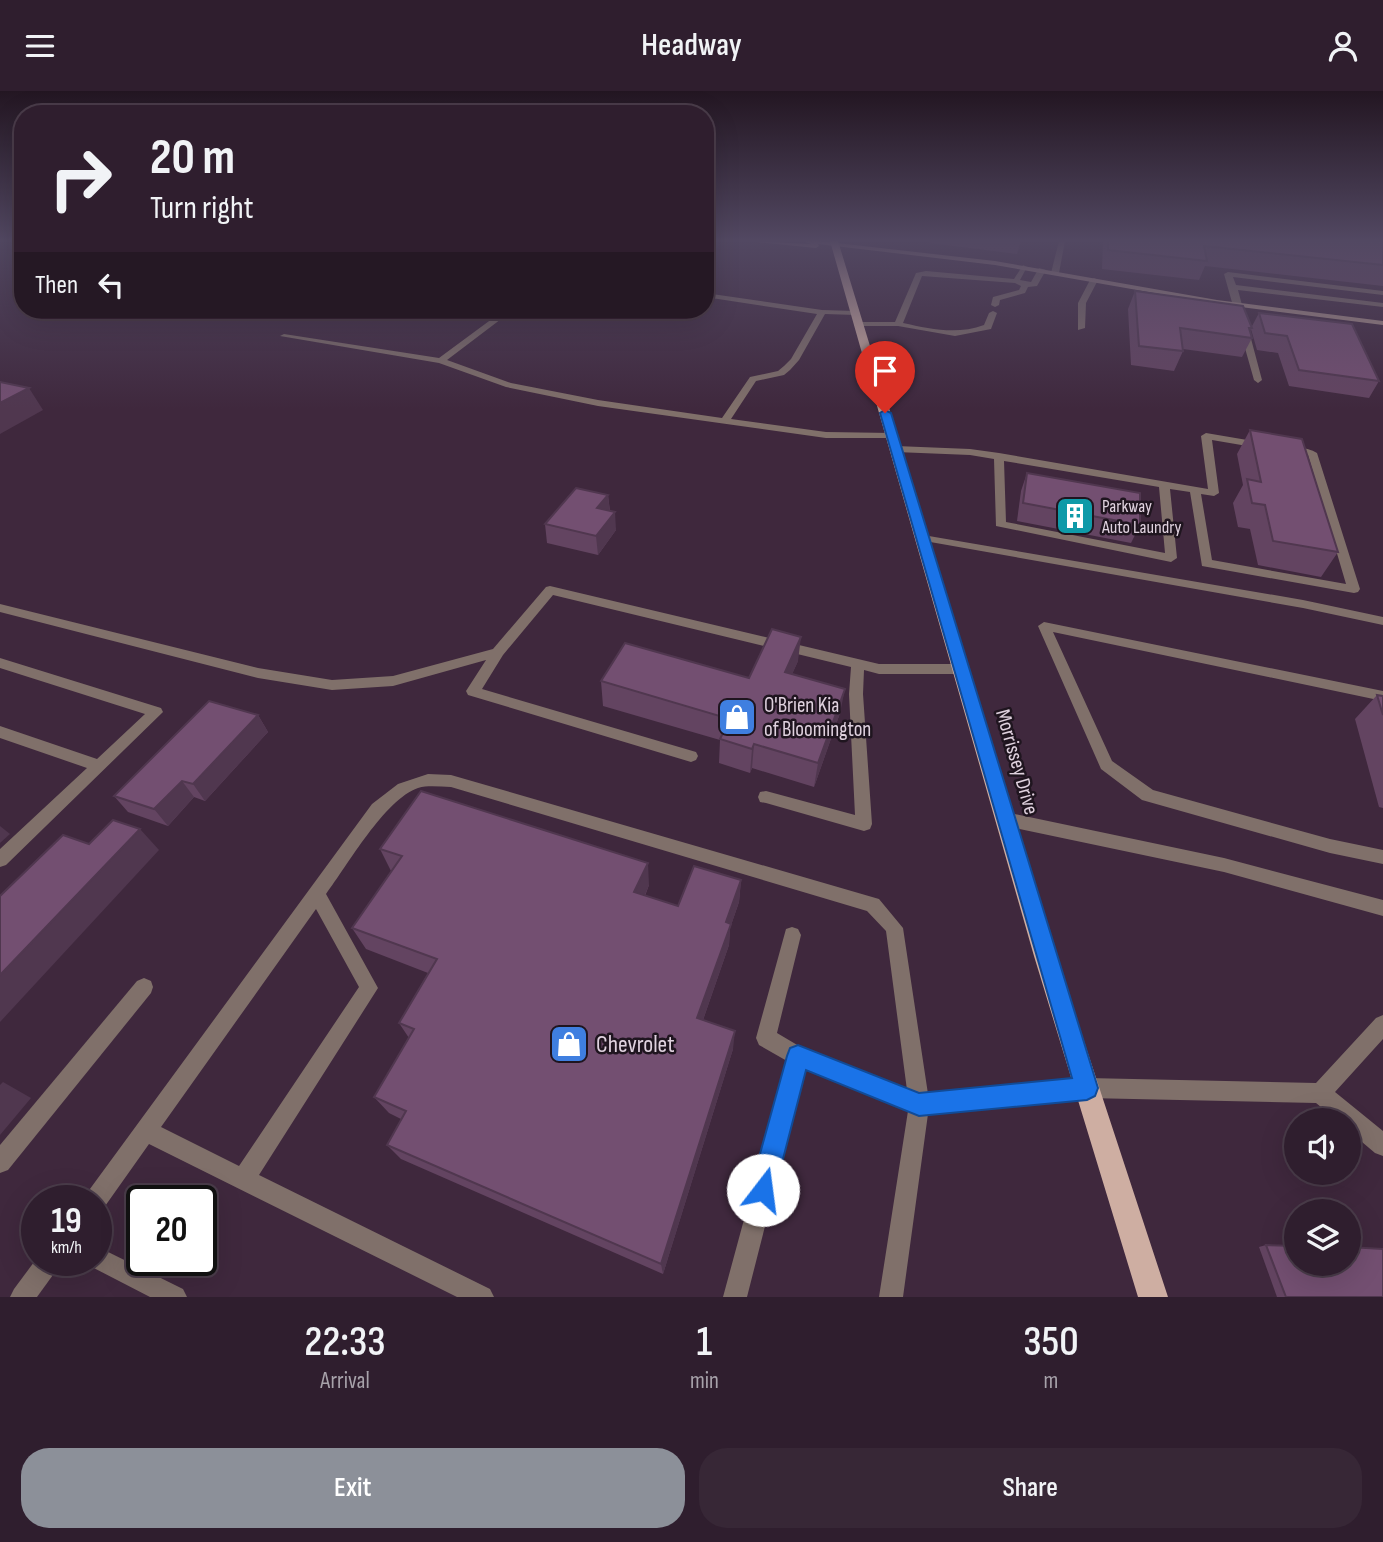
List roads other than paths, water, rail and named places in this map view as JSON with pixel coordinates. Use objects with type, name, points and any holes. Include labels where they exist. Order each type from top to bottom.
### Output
[{"type":"main road","name":"Morrissey Drive","points":[[850,297],[1005,819],[1153,1297]]},
{"type":"main road","points":[[1193,297],[1383,323]]},
{"type":"lane","points":[[721,297],[950,333],[976,332],[988,327],[996,299],[1002,297]]},
{"type":"lane","points":[[898,324],[909,297]]},
{"type":"lane","points":[[1081,328],[1082,303],[1085,297]]},
{"type":"lane","points":[[1235,297],[1258,380]]},
{"type":"lane","points":[[1318,297],[1383,305]]},
{"type":"lane","points":[[725,420],[753,379],[781,373],[795,360],[822,312]]},
{"type":"lane","points":[[441,361],[497,319]]},
{"type":"lane","points":[[284,336],[441,361],[509,385],[598,403],[999,456],[1214,493],[1206,436],[1312,453],[1354,589],[1206,563],[1195,490]]},
{"type":"lane","points":[[999,456],[1000,524],[1171,558],[1164,484]]},
{"type":"lane","points":[[923,538],[1290,602],[1383,621]]},
{"type":"lane","points":[[691,756],[473,691],[498,652],[550,590],[878,669],[961,669]]},
{"type":"lane","points":[[0,608],[258,673],[332,685],[393,681],[498,652]]},
{"type":"lane","points":[[1383,696],[1044,626],[1107,765],[1148,795],[1330,846],[1383,857]]},
{"type":"lane","points":[[0,663],[156,712],[0,860]]},
{"type":"lane","points":[[766,797],[864,824],[856,694],[858,664]]},
{"type":"lane","points":[[0,732],[100,766]]},
{"type":"lane","points":[[107,1185],[379,809],[397,793],[423,779],[451,781],[873,905],[894,928],[919,1105],[891,1297]]},
{"type":"lane","points":[[1005,819],[1224,866],[1383,908]]},
{"type":"lane","points":[[244,1178],[369,988],[317,894]]},
{"type":"lane","points":[[792,935],[766,1038],[798,1056],[919,1105],[1087,1088],[1320,1093],[1383,1146]]},
{"type":"lane","points":[[0,1162],[144,987]]},
{"type":"lane","points":[[1320,1093],[1383,1025]]},
{"type":"lane","points":[[735,1297],[798,1056]]},
{"type":"lane","points":[[146,1131],[482,1297]]},
{"type":"lane","points":[[112,1265],[174,1297]]},
{"type":"lane","points":[[22,1297],[38,1276]]},
{"type":"place","name":"Parkway Auto Laundry","points":[[1075,516]]},
{"type":"place","name":"O'Brien Kia of Bloomington","points":[[737,717]]},
{"type":"place","name":"Chevrolet","points":[[569,1044]]}]
